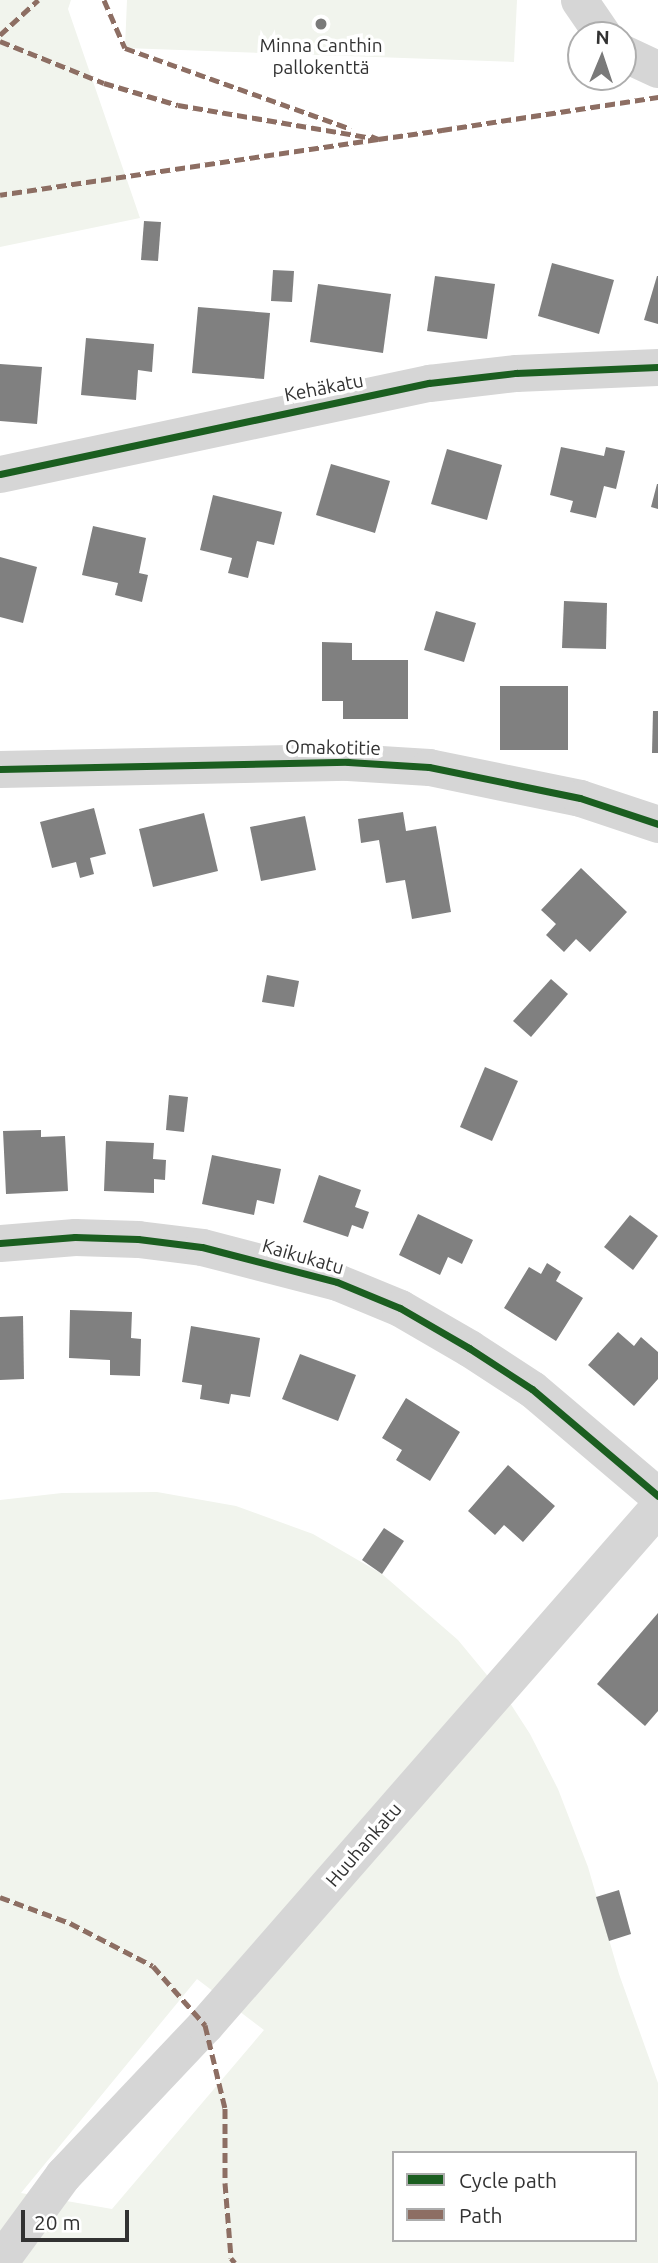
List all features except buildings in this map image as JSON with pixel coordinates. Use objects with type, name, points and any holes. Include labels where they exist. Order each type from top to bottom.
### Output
[{"type":"street","points":[[579,0],[593,21]]},
{"type":"street","points":[[637,59],[658,69]]},
{"type":"street","name":"Kehäkatu","points":[[0,474],[429,383],[516,373],[658,367]]},
{"type":"street","name":"Omakotitie","points":[[0,769],[348,762],[429,767],[580,798],[658,824]]},
{"type":"street","name":"Kaikukatu","points":[[0,1243],[75,1237],[138,1239],[202,1247],[337,1282],[400,1308],[531,1389],[658,1496]]},
{"type":"street","name":"Huuhankatu","points":[[0,2261],[63,2175],[205,2025],[530,1657],[658,1507]]},
{"type":"shaded area","points":[[0,0],[71,0],[68,9],[140,218],[0,247]]},
{"type":"shaded area","name":"Minna Canthin pallokenttä","points":[[127,0],[517,0],[514,62],[125,48]]},
{"type":"shaded area","points":[[157,1492],[236,1506],[313,1534],[382,1574],[458,1640],[510,1703],[530,1734],[558,1789],[588,1867],[619,1974],[658,2083],[658,2263],[0,2263],[0,1500],[62,1493]],"holes":[[[197,1979],[264,2030],[112,2209],[21,2193]]]},
{"type":"marked path","points":[[0,35],[38,0]]},
{"type":"marked path","points":[[104,0],[125,48],[351,129]]},
{"type":"marked path","points":[[0,41],[104,83],[178,105],[378,139],[0,195]]},
{"type":"marked path","points":[[371,136],[378,139],[658,97]]},
{"type":"marked path","points":[[0,1897],[70,1923],[153,1966],[205,2025],[225,2108],[225,2183],[231,2258],[235,2263]]},
{"type":"cycle path","points":[[0,474],[429,383],[516,373],[658,367]]},
{"type":"cycle path","points":[[0,769],[348,762],[429,767],[580,798],[658,824]]},
{"type":"cycle path","points":[[0,1243],[75,1237],[138,1239],[202,1247],[337,1282],[400,1308],[532,1389],[658,1496]]},
{"type":"place","name":"Minna Canthin pallokenttä","points":[[321,24]]}]
